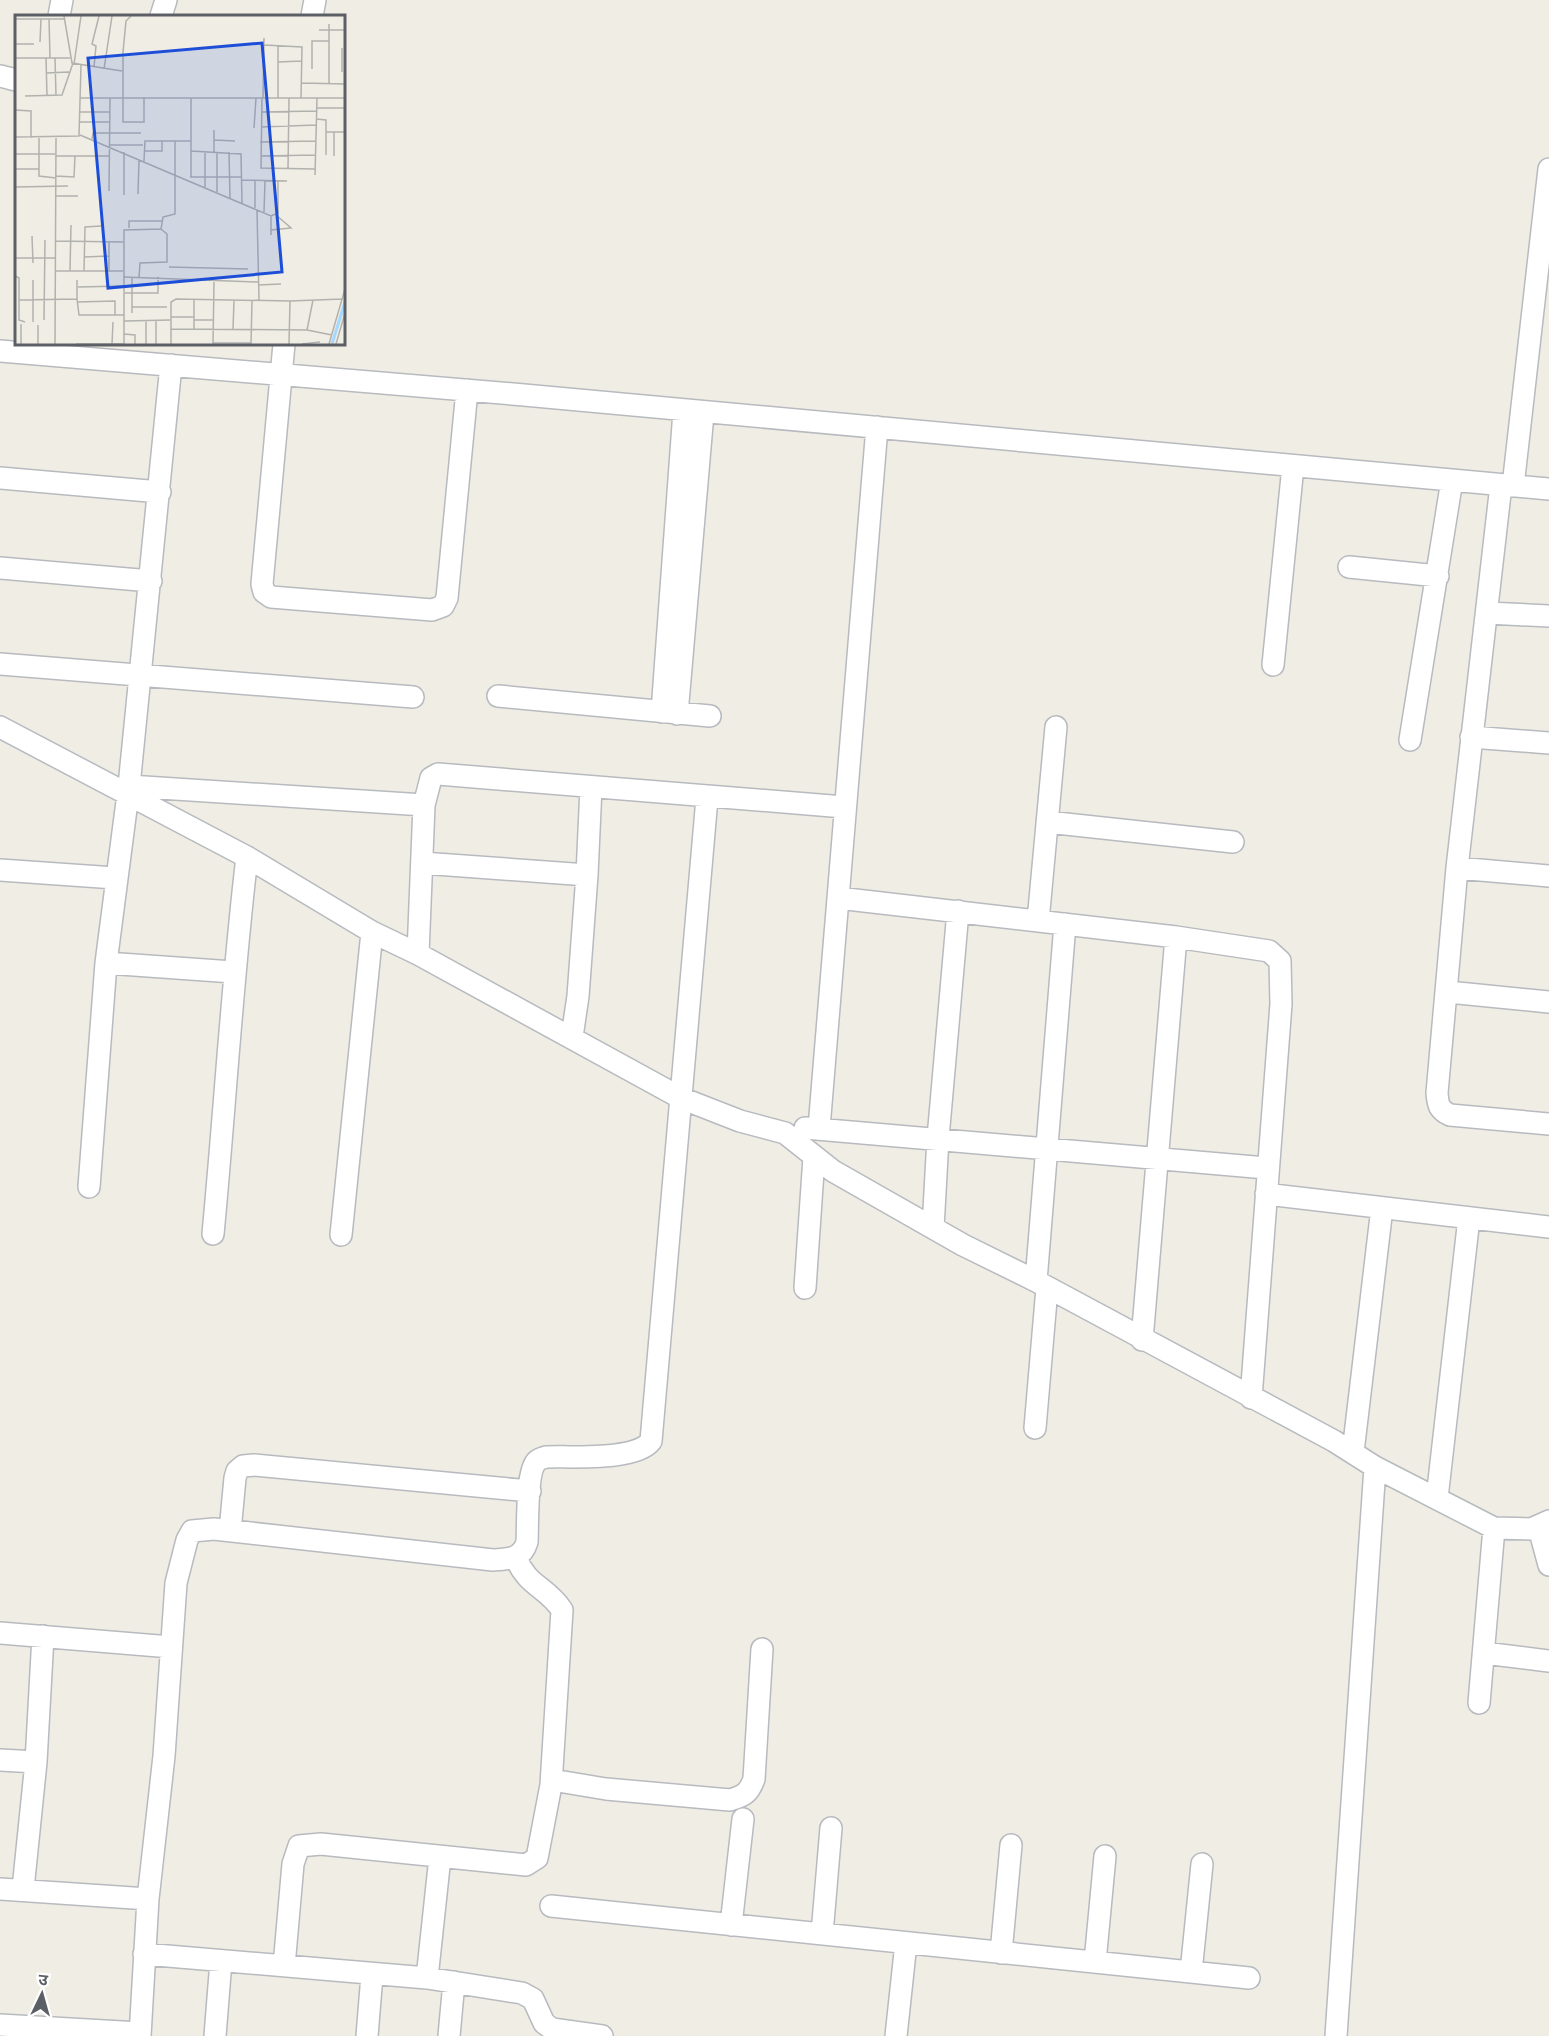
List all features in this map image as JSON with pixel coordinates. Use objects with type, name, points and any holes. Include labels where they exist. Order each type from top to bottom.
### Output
[{"type":"street","points":[[59,15],[63,0]]},
{"type":"street","points":[[161,15],[166,0]]},
{"type":"street","points":[[312,15],[315,0]]},
{"type":"street","points":[[0,76],[15,80]]},
{"type":"street","points":[[1549,170],[1471,738],[1437,1093],[1438,1105],[1442,1111],[1450,1115],[1549,1124]]},
{"type":"street","points":[[284,345],[262,584],[264,592],[271,597],[432,610],[443,606],[447,598],[467,390]]},
{"type":"street","points":[[0,351],[467,390],[1549,489]]},
{"type":"street","points":[[89,1187],[106,963],[115,878],[129,790],[138,676],[151,581],[171,365]]},
{"type":"street","points":[[669,713],[693,412]]},
{"type":"street","points":[[819,1128],[877,427]]},
{"type":"street","points":[[1273,665],[1293,466]]},
{"type":"street","points":[[0,478],[159,492]]},
{"type":"street","points":[[1410,740],[1452,480]]},
{"type":"street","points":[[1349,567],[1438,576]]},
{"type":"street","points":[[0,568],[151,581]]},
{"type":"street","points":[[1487,613],[1549,616]]},
{"type":"street","points":[[0,664],[413,697]]},
{"type":"street","points":[[498,696],[710,716]]},
{"type":"street","points":[[0,727],[129,790],[372,932],[418,954],[681,1098],[740,1121],[769,1127],[819,1128],[1266,1168]]},
{"type":"street","points":[[1038,921],[1056,727]]},
{"type":"street","points":[[1471,738],[1549,743]]},
{"type":"street","points":[[418,954],[424,805],[431,778],[438,774],[707,798],[844,807]]},
{"type":"street","points":[[572,1037],[578,996],[591,787]]},
{"type":"street","points":[[129,790],[424,805]]},
{"type":"street","points":[[0,2025],[64,2032],[140,2035],[147,1899],[164,1756],[176,1583],[187,1540],[192,1531],[200,1529],[230,1531],[493,1560],[516,1558],[525,1549],[527,1542],[530,1491],[533,1468],[537,1461],[546,1456],[617,1454],[639,1450],[651,1441],[707,798]]},
{"type":"street","points":[[1047,822],[1233,842]]},
{"type":"street","points":[[213,1234],[226,1098],[233,972],[247,857]]},
{"type":"street","points":[[422,862],[586,875]]},
{"type":"street","points":[[1457,868],[1549,876]]},
{"type":"street","points":[[0,870],[115,878]]},
{"type":"street","points":[[838,898],[1176,937],[1269,951],[1280,961],[1281,1004],[1266,1168],[1251,1398]]},
{"type":"street","points":[[933,1228],[938,1138],[958,911]]},
{"type":"street","points":[[1035,1428],[1048,1148],[1065,924]]},
{"type":"street","points":[[341,1235],[372,932]]},
{"type":"street","points":[[1142,1340],[1176,937]]},
{"type":"street","points":[[106,963],[233,972]]},
{"type":"street","points":[[1448,992],[1549,1002]]},
{"type":"street","points":[[769,1127],[796,1140],[833,1171],[933,1228],[1042,1284],[1353,1452],[1375,1467],[1494,1528],[1505,1530],[1544,1524],[1549,1565]]},
{"type":"street","points":[[805,1288],[814,1157]]},
{"type":"street","points":[[1266,1194],[1549,1227]]},
{"type":"street","points":[[1353,1452],[1382,1208]]},
{"type":"street","points":[[1437,1498],[1469,1218]]},
{"type":"street","points":[[230,1531],[235,1478],[237,1471],[243,1466],[254,1465],[530,1491]]},
{"type":"street","points":[[1336,2036],[1375,1467]]},
{"type":"street","points":[[1479,1703],[1494,1528]]},
{"type":"street","points":[[284,1966],[292,1864],[299,1846],[321,1844],[526,1865],[534,1862],[540,1851],[552,1780],[562,1610],[544,1590],[527,1579],[516,1558]]},
{"type":"street","points":[[0,1633],[171,1647]]},
{"type":"street","points":[[23,1889],[36,1762],[43,1636]]},
{"type":"street","points":[[552,1780],[628,1791],[729,1800],[743,1796],[750,1790],[754,1779],[762,1649]]},
{"type":"street","points":[[1484,1653],[1549,1661]]},
{"type":"street","points":[[0,1760],[36,1762]]},
{"type":"street","points":[[731,1924],[743,1819]]},
{"type":"street","points":[[822,1934],[831,1828]]},
{"type":"street","points":[[1001,1953],[1011,1845]]},
{"type":"street","points":[[1095,1962],[1105,1856]]},
{"type":"street","points":[[427,1978],[440,1857]]},
{"type":"street","points":[[1191,1972],[1203,1864]]},
{"type":"street","points":[[0,1889],[147,1899]]},
{"type":"street","points":[[552,1906],[1249,1978]]},
{"type":"street","points":[[896,2036],[906,1943]]},
{"type":"street","points":[[144,1954],[427,1978],[522,1994],[533,1999],[544,2023],[552,2029],[602,2036]]},
{"type":"street","points":[[215,2036],[221,1961]]},
{"type":"street","points":[[368,2036],[372,1975]]},
{"type":"street","points":[[449,2036],[454,1982]]}]
